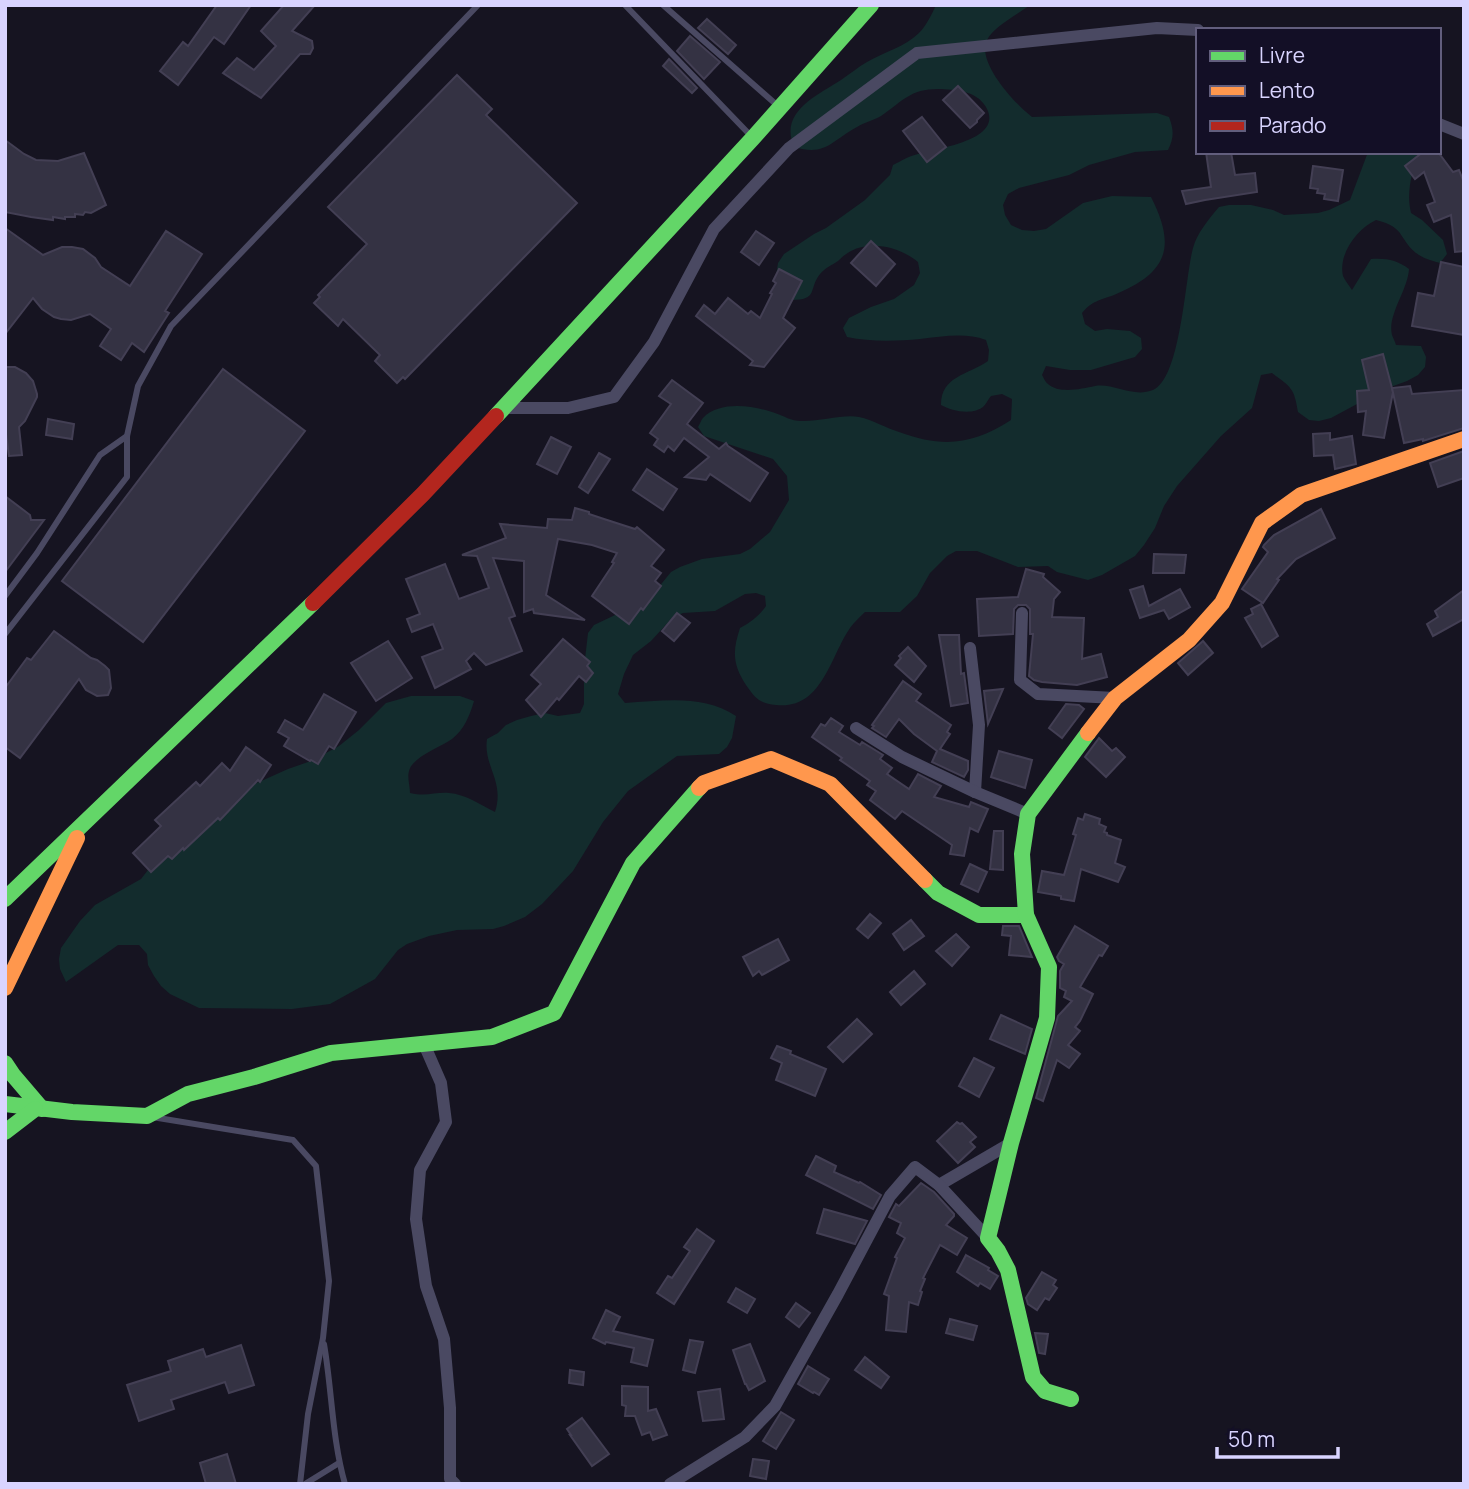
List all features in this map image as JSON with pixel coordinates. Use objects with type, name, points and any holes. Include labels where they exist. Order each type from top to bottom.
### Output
[{"type":"street","points":[[5,899],[277,639],[423,494],[753,138],[871,5]]},
{"type":"street","points":[[503,408],[568,408],[614,397],[654,342],[714,229],[789,148],[917,53],[1157,28],[1196,30]]},
{"type":"street","points":[[1441,125],[1464,134]]},
{"type":"street","points":[[988,1238],[1011,1143],[1047,1018],[1049,967],[1026,915],[1022,854],[1028,814],[1115,698],[1189,640],[1222,603],[1262,523],[1301,495],[1464,439]]},
{"type":"street","points":[[1022,612],[1020,680],[1038,694],[1115,698]]},
{"type":"street","points":[[970,648],[979,725],[975,792]]},
{"type":"street","points":[[856,727],[902,757],[1028,814]]},
{"type":"street","points":[[5,1104],[39,1109],[147,1116],[188,1094],[331,1053],[492,1037],[554,1013],[634,863],[704,783],[771,759],[830,784],[938,893],[979,915],[1026,915]]},
{"type":"street","points":[[5,988],[83,825]]},
{"type":"street","points":[[424,1044],[441,1083],[446,1122],[420,1170],[416,1219],[426,1286],[444,1339],[453,1482]]},
{"type":"street","points":[[5,1063],[39,1109]]},
{"type":"street","points":[[5,1132],[39,1109]]},
{"type":"street","points":[[940,1185],[1011,1143]]},
{"type":"street","points":[[670,1484],[745,1437],[775,1406],[890,1196],[915,1167],[940,1185],[998,1251],[1008,1270],[1033,1377],[1045,1391],[1071,1399]]},
{"type":"lane","points":[[5,634],[127,477],[127,436],[138,386],[171,326],[478,5]]},
{"type":"lane","points":[[663,5],[779,107]]},
{"type":"lane","points":[[626,6],[753,138]]},
{"type":"lane","points":[[5,596],[100,455],[127,436]]},
{"type":"lane","points":[[147,1116],[293,1140],[316,1166],[329,1281],[323,1338],[308,1414],[302,1484]]},
{"type":"lane","points":[[323,1338],[339,1463],[345,1484]]},
{"type":"lane","points":[[302,1484],[339,1463]]},
{"type":"green space","points":[[936,5],[1030,5],[995,30],[987,40],[985,49],[992,71],[999,82],[1032,117],[1157,113],[1169,117],[1171,122],[1172,138],[1168,150],[1135,152],[1089,165],[1069,175],[1019,188],[1008,194],[1003,205],[1005,215],[1011,225],[1022,230],[1046,229],[1083,203],[1112,196],[1151,197],[1164,231],[1162,257],[1146,278],[1132,287],[1096,301],[1082,313],[1085,324],[1095,331],[1130,331],[1141,338],[1142,349],[1135,357],[1091,370],[1046,366],[1042,375],[1048,384],[1064,390],[1102,386],[1138,392],[1153,390],[1162,382],[1176,347],[1195,242],[1219,207],[1251,205],[1284,215],[1329,210],[1350,200],[1367,154],[1417,154],[1409,190],[1411,213],[1443,240],[1447,254],[1440,263],[1424,258],[1412,250],[1393,226],[1376,220],[1362,229],[1350,243],[1343,259],[1343,276],[1352,290],[1371,259],[1392,260],[1409,269],[1392,319],[1392,335],[1396,345],[1421,346],[1426,357],[1425,367],[1407,381],[1385,389],[1331,418],[1319,421],[1309,420],[1298,412],[1293,393],[1284,382],[1272,373],[1261,375],[1252,408],[1221,436],[1177,486],[1164,506],[1155,528],[1135,556],[1088,580],[1057,572],[1048,566],[1018,567],[977,551],[956,551],[930,573],[917,596],[900,612],[865,612],[850,628],[823,679],[804,699],[792,704],[776,705],[758,700],[746,685],[736,665],[735,651],[740,628],[763,610],[766,606],[765,596],[745,594],[715,611],[683,613],[673,617],[651,641],[633,655],[618,694],[625,703],[668,700],[710,704],[723,709],[736,716],[732,738],[719,754],[677,756],[628,791],[603,822],[573,871],[542,904],[525,917],[493,929],[457,930],[407,944],[398,950],[375,979],[330,1004],[292,1009],[199,1008],[170,994],[161,986],[148,965],[147,954],[139,945],[118,945],[66,982],[60,969],[61,948],[95,905],[141,879],[148,870],[194,841],[230,795],[311,761],[339,746],[386,703],[411,696],[460,696],[474,701],[460,731],[411,766],[408,776],[410,793],[461,795],[495,812],[497,791],[488,757],[487,739],[506,725],[531,716],[545,713],[558,716],[580,713],[584,704],[588,633],[594,625],[649,599],[671,572],[680,567],[702,559],[740,554],[750,549],[770,532],[789,500],[787,476],[773,459],[704,436],[698,427],[710,412],[738,406],[767,410],[797,421],[859,417],[915,437],[943,442],[983,435],[1011,420],[1012,399],[1002,394],[991,396],[984,406],[974,411],[957,411],[941,405],[942,395],[951,382],[988,361],[986,340],[961,336],[893,341],[847,337],[843,328],[849,318],[894,299],[914,285],[920,273],[918,262],[911,257],[886,247],[859,248],[822,272],[816,279],[812,293],[806,298],[791,300],[777,287],[778,263],[784,254],[865,200],[890,175],[893,165],[915,155],[967,141],[986,127],[989,118],[986,107],[977,97],[958,91],[928,90],[907,97],[881,116],[860,125],[828,146],[814,150],[794,147],[791,124],[802,106],[864,64],[913,38],[931,16]]},
{"type":"building","points":[[217,5],[251,5],[224,44],[214,37],[178,85],[160,71],[183,42],[188,46]]},
{"type":"building","points":[[284,5],[315,5],[292,31],[312,41],[313,48],[310,54],[300,54],[261,98],[223,73],[237,58],[254,70],[276,46],[261,31]]},
{"type":"building","points":[[707,19],[736,45],[728,54],[698,28]]},
{"type":"building","points":[[690,36],[720,62],[704,79],[677,51]]},
{"type":"building","points":[[669,59],[697,88],[692,93],[663,66]]},
{"type":"building","points":[[457,75],[492,109],[486,115],[577,203],[405,379],[403,377],[397,383],[375,361],[380,355],[343,319],[338,326],[314,303],[320,297],[318,295],[367,244],[328,207]]},
{"type":"building","points":[[958,86],[984,113],[970,128],[943,100]]},
{"type":"building","points":[[922,117],[946,147],[927,162],[903,131]]},
{"type":"building","points":[[5,140],[36,160],[58,161],[84,153],[106,205],[91,213],[75,214],[75,217],[65,219],[53,217],[53,220],[5,212]]},
{"type":"building","points":[[1206,154],[1231,154],[1235,175],[1255,173],[1257,192],[1186,204],[1182,191],[1211,187]]},
{"type":"building","points":[[1420,154],[1440,154],[1453,172],[1459,170],[1464,183],[1464,251],[1455,252],[1451,215],[1434,222],[1427,205],[1435,202],[1424,172],[1415,179],[1405,166]]},
{"type":"building","points":[[1313,166],[1343,170],[1338,201],[1324,199],[1325,194],[1310,188]]},
{"type":"building","points":[[5,228],[43,255],[62,247],[83,249],[95,258],[101,267],[130,286],[166,231],[202,254],[165,311],[169,313],[144,352],[132,343],[121,360],[100,346],[111,329],[90,314],[71,320],[61,319],[42,309],[33,298],[5,334]]},
{"type":"building","points":[[756,231],[774,243],[759,265],[741,252]]},
{"type":"building","points":[[871,241],[895,264],[876,286],[851,263]]},
{"type":"building","points":[[1441,262],[1464,267],[1464,335],[1412,326],[1418,293],[1434,296]]},
{"type":"building","points":[[779,269],[802,281],[783,318],[795,328],[764,367],[750,365],[753,361],[696,316],[704,305],[715,314],[728,298],[748,314],[751,311],[760,318],[772,294],[770,293],[776,283],[773,281]]},
{"type":"building","points":[[1383,354],[1393,392],[1384,438],[1363,435],[1366,411],[1358,412],[1357,391],[1369,390],[1362,360]]},
{"type":"building","points":[[5,367],[15,367],[26,373],[33,381],[37,394],[25,421],[19,427],[22,455],[9,456],[5,427]]},
{"type":"building","points":[[223,369],[305,431],[143,642],[62,581]]},
{"type":"building","points":[[672,380],[703,403],[687,424],[719,449],[726,443],[768,473],[750,501],[710,474],[706,480],[685,477],[709,457],[684,438],[674,451],[668,446],[664,452],[654,445],[658,439],[650,433],[671,404],[659,396]]},
{"type":"building","points":[[1410,386],[1412,394],[1464,390],[1464,428],[1423,441],[1404,443],[1392,388]]},
{"type":"building","points":[[48,419],[74,424],[72,439],[46,435]]},
{"type":"building","points":[[1330,433],[1330,440],[1352,436],[1356,464],[1335,469],[1333,455],[1314,456],[1313,434]]},
{"type":"building","points":[[551,437],[571,447],[557,474],[537,464]]},
{"type":"building","points":[[1464,451],[1464,478],[1438,487],[1430,463]]},
{"type":"building","points":[[599,453],[610,459],[588,493],[579,487]]},
{"type":"building","points":[[647,469],[677,489],[663,510],[633,490]]},
{"type":"building","points":[[5,496],[30,515],[31,520],[44,520],[5,572]]},
{"type":"building","points":[[575,508],[635,529],[637,527],[664,550],[651,566],[661,573],[655,581],[661,586],[643,610],[641,608],[629,624],[592,596],[614,563],[612,562],[617,553],[558,539],[546,595],[585,620],[534,613],[533,609],[524,612],[524,561],[493,558],[515,616],[509,618],[522,651],[486,665],[474,653],[466,661],[471,669],[435,688],[422,657],[443,649],[433,624],[412,632],[407,619],[420,614],[406,579],[445,564],[459,599],[489,588],[477,556],[462,555],[506,538],[500,524],[547,528],[548,519],[572,520]]},
{"type":"building","points":[[1321,509],[1335,538],[1296,559],[1277,579],[1279,580],[1263,603],[1242,589],[1268,552],[1264,545],[1274,535]]},
{"type":"building","points":[[1154,554],[1186,555],[1184,573],[1153,573]]},
{"type":"building","points":[[1026,569],[1044,574],[1043,577],[1060,592],[1054,599],[1052,617],[1084,618],[1082,659],[1101,654],[1107,677],[1077,685],[1042,682],[1029,676],[1033,634],[1030,634],[1030,609],[1026,605],[1018,605],[1014,609],[1013,634],[979,636],[977,599],[1018,597]]},
{"type":"building","points":[[1143,586],[1149,606],[1180,589],[1190,607],[1169,619],[1164,610],[1140,618],[1130,590]]},
{"type":"building","points":[[1464,590],[1464,619],[1433,636],[1427,624],[1438,617],[1435,611]]},
{"type":"building","points":[[1261,604],[1278,636],[1262,647],[1245,618],[1253,614],[1251,609]]},
{"type":"building","points":[[677,613],[690,623],[674,641],[662,631]]},
{"type":"building","points":[[54,631],[109,670],[111,688],[108,695],[97,696],[86,690],[79,679],[20,758],[5,747],[5,688],[27,658],[31,660]]},
{"type":"building","points":[[939,635],[959,635],[961,674],[964,673],[968,703],[951,706]]},
{"type":"building","points":[[563,639],[590,662],[587,666],[593,673],[586,682],[579,676],[541,717],[526,700],[541,684],[531,675]]},
{"type":"building","points":[[388,641],[412,678],[376,701],[351,663]]},
{"type":"building","points":[[1203,641],[1213,653],[1188,675],[1178,663]]},
{"type":"building","points":[[908,647],[926,666],[914,682],[895,665]]},
{"type":"building","points":[[903,681],[921,694],[916,701],[951,725],[947,732],[950,734],[940,749],[968,761],[968,770],[964,777],[932,762],[937,751],[899,719],[886,737],[872,728]]},
{"type":"building","points":[[1003,689],[988,724],[984,691]]},
{"type":"building","points":[[324,694],[356,712],[334,749],[329,746],[318,764],[284,746],[289,738],[278,732],[285,720],[303,730]]},
{"type":"building","points":[[1066,704],[1079,705],[1084,709],[1062,738],[1049,728]]},
{"type":"building","points":[[831,718],[843,726],[839,732],[883,755],[880,759],[892,768],[887,774],[909,789],[918,774],[941,786],[934,797],[969,807],[971,802],[988,809],[978,832],[970,828],[964,856],[950,854],[952,845],[902,811],[895,819],[870,800],[876,791],[867,785],[870,781],[812,737],[821,724],[825,726]]},
{"type":"building","points":[[1099,738],[1112,751],[1116,748],[1125,757],[1106,777],[1085,757]]},
{"type":"building","points":[[246,747],[271,765],[260,782],[258,780],[220,820],[218,818],[184,850],[183,848],[172,859],[168,856],[151,872],[133,853],[161,826],[155,820],[196,782],[200,786],[222,763],[230,771]]},
{"type":"building","points":[[999,751],[1032,760],[1025,788],[991,777]]},
{"type":"building","points":[[1085,814],[1100,819],[1099,824],[1106,827],[1104,832],[1107,835],[1121,840],[1115,863],[1125,867],[1118,882],[1081,869],[1074,901],[1038,892],[1042,871],[1064,875],[1076,835],[1073,834],[1078,818],[1083,820]]},
{"type":"building","points":[[994,831],[1003,831],[1003,870],[990,869]]},
{"type":"building","points":[[970,864],[987,872],[978,892],[961,884]]},
{"type":"building","points":[[870,914],[881,923],[868,938],[857,929]]},
{"type":"building","points":[[911,920],[924,936],[904,950],[893,934]]},
{"type":"building","points":[[1003,926],[1019,926],[1032,957],[1009,955],[1011,936],[1002,935]]},
{"type":"building","points":[[1075,926],[1108,946],[1102,956],[1099,955],[1080,987],[1093,994],[1075,1027],[1080,1031],[1068,1045],[1080,1054],[1069,1068],[1057,1060],[1043,1101],[1036,1098],[1058,1016],[1072,1001],[1064,997],[1066,991],[1060,988],[1060,971],[1064,964],[1057,957]]},
{"type":"building","points":[[956,934],[969,947],[952,966],[936,951]]},
{"type":"building","points":[[778,939],[789,960],[762,975],[759,971],[753,976],[743,957]]},
{"type":"building","points":[[914,971],[925,984],[901,1005],[890,992]]},
{"type":"building","points":[[1001,1015],[1032,1029],[1025,1054],[990,1039]]},
{"type":"building","points":[[857,1019],[872,1034],[843,1062],[828,1047]]},
{"type":"building","points":[[777,1046],[826,1069],[815,1096],[776,1080],[782,1063],[771,1058]]},
{"type":"building","points":[[974,1058],[994,1068],[979,1097],[959,1086]]},
{"type":"building","points":[[957,1122],[962,1123],[976,1137],[970,1142],[975,1147],[958,1163],[937,1141]]},
{"type":"building","points":[[816,1156],[836,1166],[834,1172],[860,1182],[881,1195],[873,1209],[806,1175]]},
{"type":"building","points":[[921,1183],[934,1192],[954,1214],[946,1225],[967,1238],[957,1255],[940,1245],[923,1278],[925,1279],[918,1305],[909,1302],[906,1332],[886,1330],[889,1296],[884,1294],[897,1258],[895,1257],[905,1238],[897,1233],[901,1223],[889,1217],[896,1204],[899,1206]]},
{"type":"building","points":[[824,1209],[867,1221],[855,1244],[817,1233]]},
{"type":"building","points":[[697,1229],[714,1241],[674,1304],[657,1293],[668,1276],[672,1278],[690,1251],[684,1247]]},
{"type":"building","points":[[966,1255],[998,1276],[990,1289],[980,1283],[978,1286],[957,1272]]},
{"type":"building","points":[[1042,1272],[1056,1280],[1053,1285],[1057,1288],[1049,1300],[1045,1298],[1037,1310],[1028,1304],[1026,1298]]},
{"type":"building","points":[[736,1288],[755,1299],[747,1313],[728,1302]]},
{"type":"building","points":[[796,1303],[810,1313],[799,1327],[786,1317]]},
{"type":"building","points":[[606,1310],[620,1317],[613,1331],[653,1340],[647,1366],[631,1362],[634,1348],[606,1342],[605,1344],[593,1338]]},
{"type":"building","points":[[950,1319],[977,1326],[973,1340],[946,1333]]},
{"type":"building","points":[[1035,1333],[1048,1334],[1045,1354],[1039,1353]]},
{"type":"building","points":[[690,1340],[703,1342],[695,1373],[683,1370]]},
{"type":"building","points":[[750,1344],[765,1381],[749,1390],[733,1350]]},
{"type":"building","points":[[241,1345],[254,1385],[229,1393],[225,1382],[171,1400],[174,1409],[139,1421],[127,1385],[171,1371],[168,1361],[203,1349],[206,1357]]},
{"type":"building","points":[[865,1357],[889,1377],[881,1388],[855,1370]]},
{"type":"building","points":[[808,1366],[829,1379],[819,1395],[798,1384]]},
{"type":"building","points":[[570,1370],[584,1372],[583,1385],[569,1383]]},
{"type":"building","points":[[622,1386],[648,1387],[648,1411],[656,1409],[667,1435],[653,1440],[650,1432],[642,1435],[635,1416],[625,1416]]},
{"type":"building","points":[[720,1389],[724,1419],[703,1421],[698,1392]]},
{"type":"building","points":[[781,1412],[794,1420],[776,1449],[763,1441]]},
{"type":"building","points":[[582,1418],[609,1454],[592,1466],[567,1429]]},
{"type":"building","points":[[227,1454],[236,1484],[206,1484],[200,1463]]},
{"type":"building","points":[[753,1459],[769,1461],[766,1479],[750,1476]]},
{"type":"traffic: fast","points":[[496,416],[753,138],[871,5]]},
{"type":"traffic: fast","points":[[5,899],[313,603]]},
{"type":"traffic: fast","points":[[1071,1399],[1045,1391],[1033,1377],[1008,1270],[988,1238],[1011,1143],[1047,1018],[1049,967],[1026,915],[1022,854],[1028,814],[1088,733]]},
{"type":"traffic: fast","points":[[5,1104],[72,1112],[147,1116],[188,1094],[331,1053],[492,1037],[554,1013],[633,863],[699,788]]},
{"type":"traffic: fast","points":[[925,880],[938,893],[979,915],[1026,915]]},
{"type":"traffic: fast","points":[[5,1063],[42,1109]]},
{"type":"traffic: fast","points":[[5,1132],[35,1109]]},
{"type":"traffic: slow","points":[[1088,733],[1115,698],[1189,640],[1222,603],[1262,523],[1301,495],[1464,439]]},
{"type":"traffic: slow","points":[[699,788],[704,783],[771,759],[830,784],[925,880]]},
{"type":"traffic: slow","points":[[5,988],[77,838]]},
{"type":"traffic: jam","points":[[313,603],[423,494],[496,416]]}]
